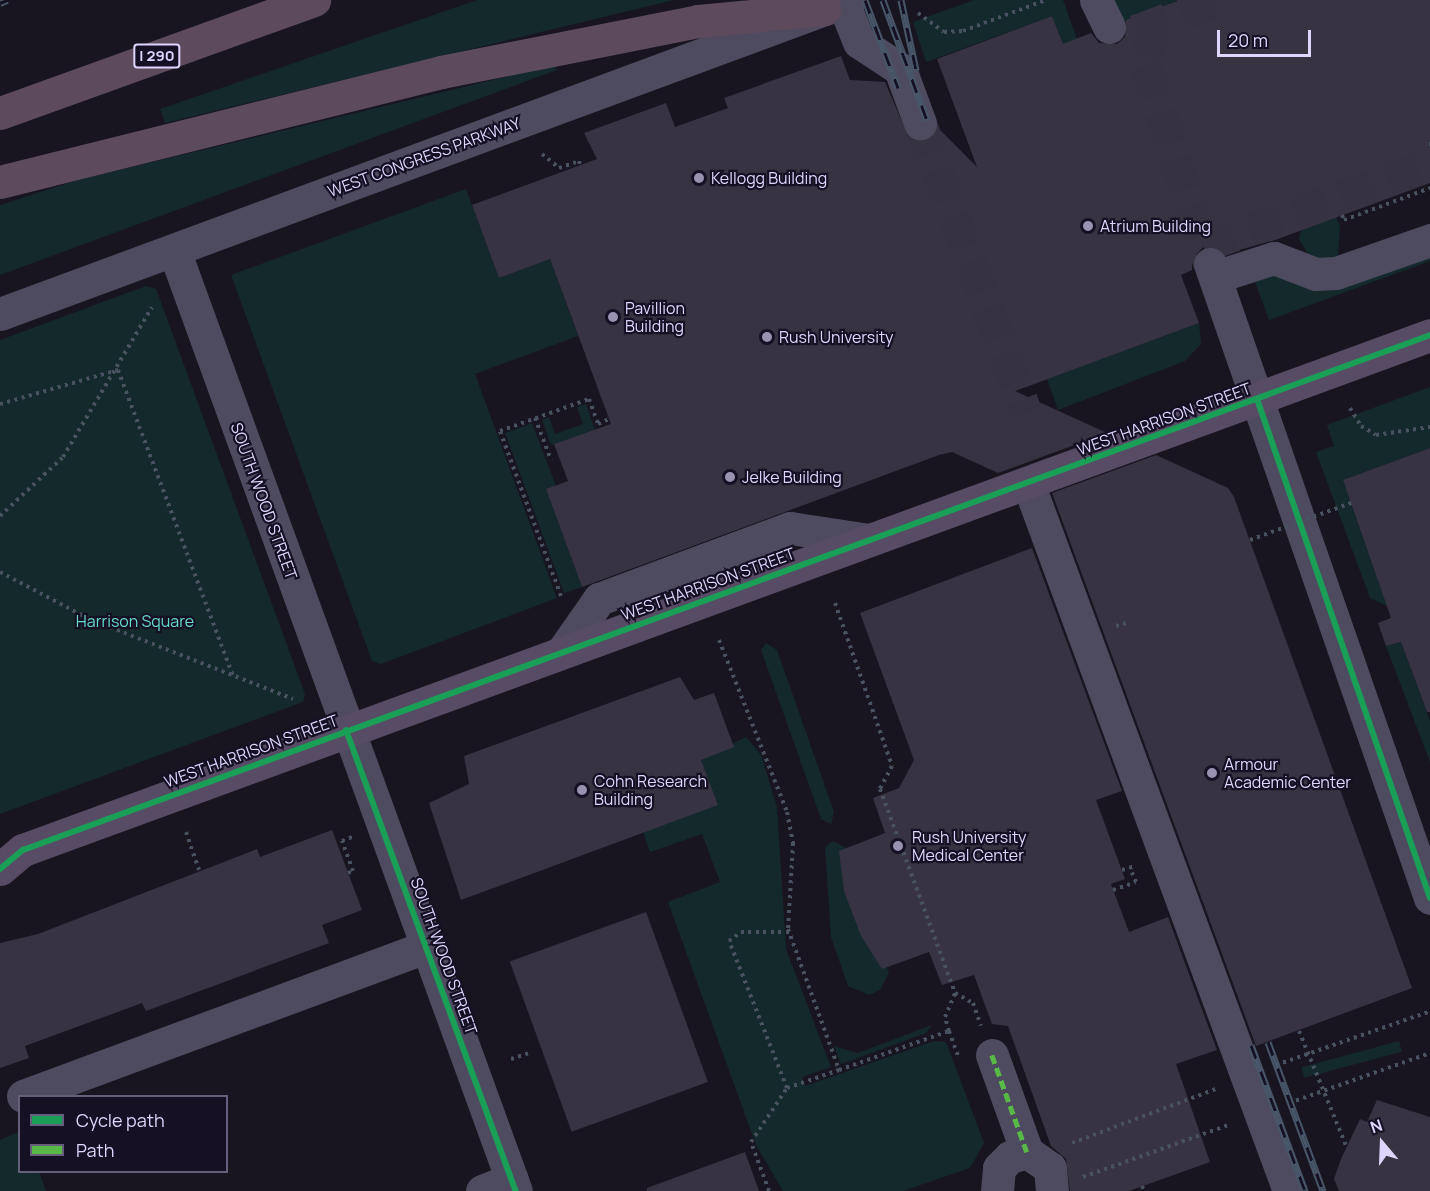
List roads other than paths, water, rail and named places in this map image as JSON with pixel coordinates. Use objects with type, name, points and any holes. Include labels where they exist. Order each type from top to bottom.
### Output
[{"type":"highway","name":"I 290","points":[[0,113],[314,0]]},
{"type":"highway","points":[[0,182],[441,72],[698,21],[839,4]]},
{"type":"main road","name":"WEST HARRISON STREET","points":[[8,856],[346,730],[1430,335]]},
{"type":"street","points":[[839,4],[859,42],[900,69],[920,123]]},
{"type":"street","name":"WEST CONGRESS PARKWAY","points":[[0,314],[839,4]]},
{"type":"street","points":[[1430,240],[1336,273],[1316,274],[1287,248],[1260,261],[1213,271],[1430,898]]},
{"type":"street","name":"SOUTH WOOD STREET","points":[[174,250],[346,730],[514,1185]]},
{"type":"street","points":[[1028,483],[1289,1191]]},
{"type":"street","points":[[26,1095],[426,947]]},
{"type":"street","points":[[992,1055],[1027,1152],[1050,1168],[1065,1185]]},
{"type":"street","points":[[0,1105],[18,1098]]},
{"type":"street","points":[[997,1191],[999,1168],[1027,1152]]},
{"type":"street","points":[[482,1191],[514,1185]]},
{"type":"tunnel","points":[[1136,31],[1219,0]]},
{"type":"tunnel","points":[[1155,24],[1145,65],[1210,264]]},
{"type":"tunnel","points":[[920,123],[1026,413]]},
{"type":"tunnel","points":[[1203,246],[1430,164]]},
{"type":"railway","points":[[0,3],[7,0]]},
{"type":"railway","points":[[865,0],[898,88]]},
{"type":"railway","points":[[883,0],[927,120]]},
{"type":"railway","points":[[901,0],[916,70]]},
{"type":"railway","points":[[1268,1042],[1323,1191]]},
{"type":"railway","points":[[1251,1045],[1305,1191]]},
{"type":"place","name":"Kellogg Building","points":[[699,178]]},
{"type":"place","name":"Atrium Building","points":[[1088,226]]},
{"type":"place","name":"Pavillion Building","points":[[613,317]]},
{"type":"place","name":"Rush University","points":[[767,337]]},
{"type":"place","name":"Jelke Building","points":[[730,477]]},
{"type":"place","name":"Armour Academic Center","points":[[1212,773]]},
{"type":"place","name":"Cohn Research Building","points":[[582,790]]},
{"type":"place","name":"Rush University Medical Center","points":[[898,846]]},
{"type":"park label","name":"Harrison Square","points":[[135,621]]}]
